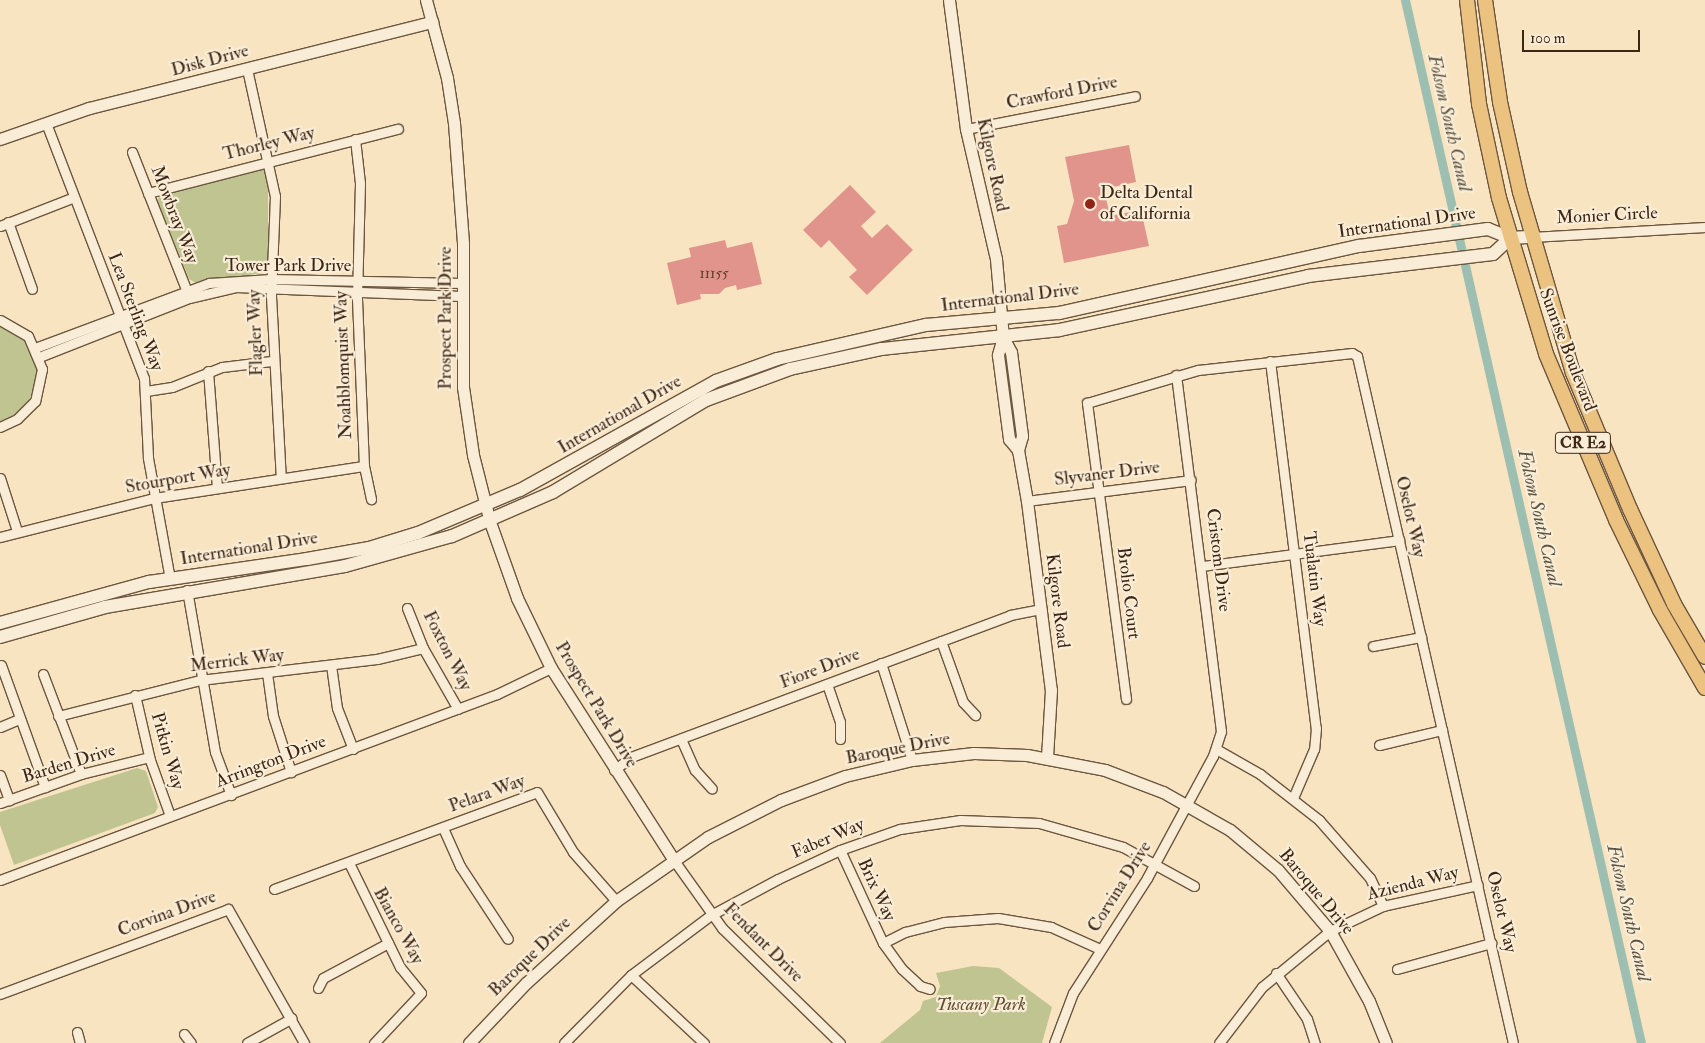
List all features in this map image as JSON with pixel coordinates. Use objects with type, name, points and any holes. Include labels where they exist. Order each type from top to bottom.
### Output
[{"type":"main road","name":"Sunrise Boulevard","points":[[1467,0],[1480,104],[1510,238],[1526,294],[1562,394],[1616,520],[1676,640],[1705,688]]},
{"type":"main road","name":"Sunrise Boulevard","points":[[1485,0],[1500,102],[1532,237],[1554,315],[1599,440],[1674,604],[1705,657]]},
{"type":"main road","name":"International Drive","points":[[0,622],[80,598],[170,579],[369,548],[455,520],[596,451],[716,380],[802,353],[926,325],[1060,313],[1291,260],[1418,237],[1488,229],[1510,238],[1493,254],[1308,276],[1104,321],[1003,337],[851,354],[790,369],[741,386],[684,412],[590,472],[490,522],[372,560],[187,590],[105,607],[0,637]]},
{"type":"main road","name":"Monier Circle","points":[[1510,238],[1532,237]]},
{"type":"main road","points":[[741,386],[754,373],[802,353]]},
{"type":"main road","points":[[684,412],[694,400],[730,383],[745,370]]},
{"type":"main road","points":[[1676,640],[1687,645],[1705,675]]},
{"type":"street","name":"Prospect Park Drive","points":[[426,0],[447,78],[457,144],[462,283],[463,387],[485,505],[519,601],[551,668],[614,770],[673,859]]},
{"type":"street","name":"Kilgore Road","points":[[948,0],[966,129],[996,260],[1003,337],[998,355],[1009,439],[1018,450],[1027,501],[1051,690],[1047,758]]},
{"type":"street","name":"Disk Drive","points":[[0,139],[89,108],[432,22]]},
{"type":"street","name":"Flagler Way","points":[[247,69],[270,160],[275,196],[271,283],[272,360],[281,478]]},
{"type":"street","name":"Crawford Drive","points":[[966,129],[1135,96]]},
{"type":"street","name":"Lea Sterling Way","points":[[46,123],[72,198],[123,319],[146,391],[154,498],[170,579]]},
{"type":"street","name":"Thorley Way","points":[[148,192],[398,129]]},
{"type":"street","name":"Noahblomquist Way","points":[[355,139],[360,182],[358,286],[364,466],[371,499]]},
{"type":"street","name":"Mowbray Way","points":[[132,152],[186,289]]},
{"type":"street","points":[[32,289],[4,224],[72,198]]},
{"type":"street","name":"Monier Circle","points":[[1532,237],[1705,227]]},
{"type":"street","name":"Tower Park Drive","points":[[39,357],[186,289],[223,281],[358,286],[461,296]]},
{"type":"street","name":"Tower Park Drive","points":[[36,348],[202,294],[236,287],[271,283]]},
{"type":"street","name":"Tower Park Drive","points":[[358,286],[462,283]]},
{"type":"street","points":[[0,320],[20,329],[36,348],[42,380],[35,401],[17,419],[0,427]]},
{"type":"street","name":"Oselot Way","points":[[1099,492],[1087,402],[1176,376],[1270,361],[1352,353],[1357,356],[1478,885],[1511,1042]]},
{"type":"street","points":[[146,391],[172,387],[208,371],[272,360]]},
{"type":"street","name":"Tualatin Way","points":[[1270,361],[1316,728],[1314,750],[1293,798]]},
{"type":"street","points":[[208,371],[217,488]]},
{"type":"street","name":"Cristom Drive","points":[[1176,376],[1222,718],[1216,749]]},
{"type":"street","name":"Stourport Way","points":[[0,537],[17,531],[154,498],[364,466]]},
{"type":"street","points":[[0,478],[17,531]]},
{"type":"street","name":"Slyvaner Drive","points":[[1027,501],[1191,480]]},
{"type":"street","name":"Brolio Court","points":[[1099,492],[1126,699]]},
{"type":"street","points":[[1202,566],[1399,540]]},
{"type":"street","points":[[187,590],[200,680],[215,752],[231,794]]},
{"type":"street","name":"Foxton Way","points":[[407,608],[423,648],[458,709]]},
{"type":"street","name":"Fiore Drive","points":[[614,770],[631,757],[681,738],[1010,615],[1041,609]]},
{"type":"street","points":[[1373,646],[1421,636]]},
{"type":"street","points":[[941,641],[963,702],[975,715]]},
{"type":"street","name":"Merrick Way","points":[[58,716],[200,680],[332,665],[423,648]]},
{"type":"street","points":[[881,664],[912,760]]},
{"type":"street","points":[[1,665],[45,787]]},
{"type":"street","points":[[332,665],[337,708],[353,748]]},
{"type":"street","name":"Arrington Drive","points":[[0,880],[458,709],[551,668]]},
{"type":"street","points":[[267,673],[273,716],[291,772]]},
{"type":"street","points":[[43,674],[81,774]]},
{"type":"street","points":[[827,684],[840,722],[840,739]]},
{"type":"street","name":"Pitkin Way","points":[[135,695],[149,757],[170,816]]},
{"type":"street","points":[[0,727],[19,719]]},
{"type":"street","points":[[1379,745],[1442,730]]},
{"type":"street","points":[[681,738],[694,770],[712,789]]},
{"type":"street","points":[[1216,749],[1293,798],[1358,864],[1383,906]]},
{"type":"street","name":"Corvina Drive","points":[[1054,1043],[1067,1006],[1100,949],[1156,862],[1216,749]]},
{"type":"street","name":"Baroque Drive","points":[[468,1043],[526,983],[616,901],[673,859],[781,800],[845,776],[912,760],[974,753],[1047,758],[1112,773],[1187,804],[1230,830],[1272,864],[1330,931],[1369,1001],[1386,1043]]},
{"type":"street","name":"Barden Drive","points":[[3,801],[81,774],[149,757]]},
{"type":"street","points":[[0,775],[3,801]]},
{"type":"street","name":"Pelara Way","points":[[274,889],[443,828],[529,793],[540,794],[562,837],[616,901]]},
{"type":"street","name":"Faber Way","points":[[564,1043],[632,975],[711,915],[840,850],[900,829],[931,823],[1010,820],[1096,837],[1156,862],[1194,886]]},
{"type":"street","points":[[443,828],[460,866],[508,938]]},
{"type":"street","name":"Brix Way","points":[[840,850],[883,943],[902,969],[920,986],[930,989]]},
{"type":"street","name":"Fendant Drive","points":[[673,859],[711,915],[840,1043]]},
{"type":"street","name":"Bianco Way","points":[[349,863],[388,944],[421,993],[374,1043]]},
{"type":"street","name":"Azienda Way","points":[[1219,1043],[1276,974],[1330,931],[1383,906],[1478,885]]},
{"type":"street","name":"Corvina Drive","points":[[0,994],[228,909],[292,1018],[304,1043]]},
{"type":"street","points":[[883,943],[905,932],[944,922],[998,918],[1050,927],[1100,949]]},
{"type":"street","points":[[1397,969],[1491,943]]},
{"type":"street","points":[[318,988],[323,978],[388,944]]},
{"type":"street","points":[[1276,974],[1307,1019],[1315,1043]]},
{"type":"street","points":[[632,975],[704,1043]]},
{"type":"street","points":[[247,1043],[292,1018]]},
{"type":"street","points":[[77,1032],[80,1043]]},
{"type":"street","points":[[184,1034],[192,1043]]},
{"type":"green space","points":[[259,167],[266,171],[268,181],[268,268],[263,273],[196,283],[189,279],[157,200],[162,194]]},
{"type":"green space","points":[[0,324],[25,339],[37,365],[38,375],[29,401],[18,413],[0,422]]},
{"type":"green space","points":[[137,768],[146,771],[158,807],[155,813],[14,865],[0,825],[0,812]]},
{"type":"green space","name":"Tuscany Park","points":[[973,966],[999,968],[1052,1007],[1042,1043],[880,1043],[920,1010],[923,1001],[936,997],[940,986],[936,973]]},
{"type":"building","name":"Delta Dental of California","points":[[1129,145],[1136,182],[1104,189],[1110,216],[1141,210],[1149,246],[1064,263],[1057,226],[1067,224],[1074,201],[1065,157]]},
{"type":"building","points":[[850,185],[876,212],[861,226],[872,238],[887,224],[913,250],[867,295],[849,277],[857,270],[829,240],[821,248],[803,230]]},
{"type":"building","points":[[725,240],[727,248],[752,242],[762,284],[737,290],[736,285],[725,288],[719,294],[700,294],[701,299],[677,305],[667,263],[691,257],[689,248]]},
{"type":"waterway","name":"Folsom South Canal","points":[[1405,0],[1641,1043]]},
{"type":"place","name":"Delta Dental of California","points":[[1090,204]]}]
